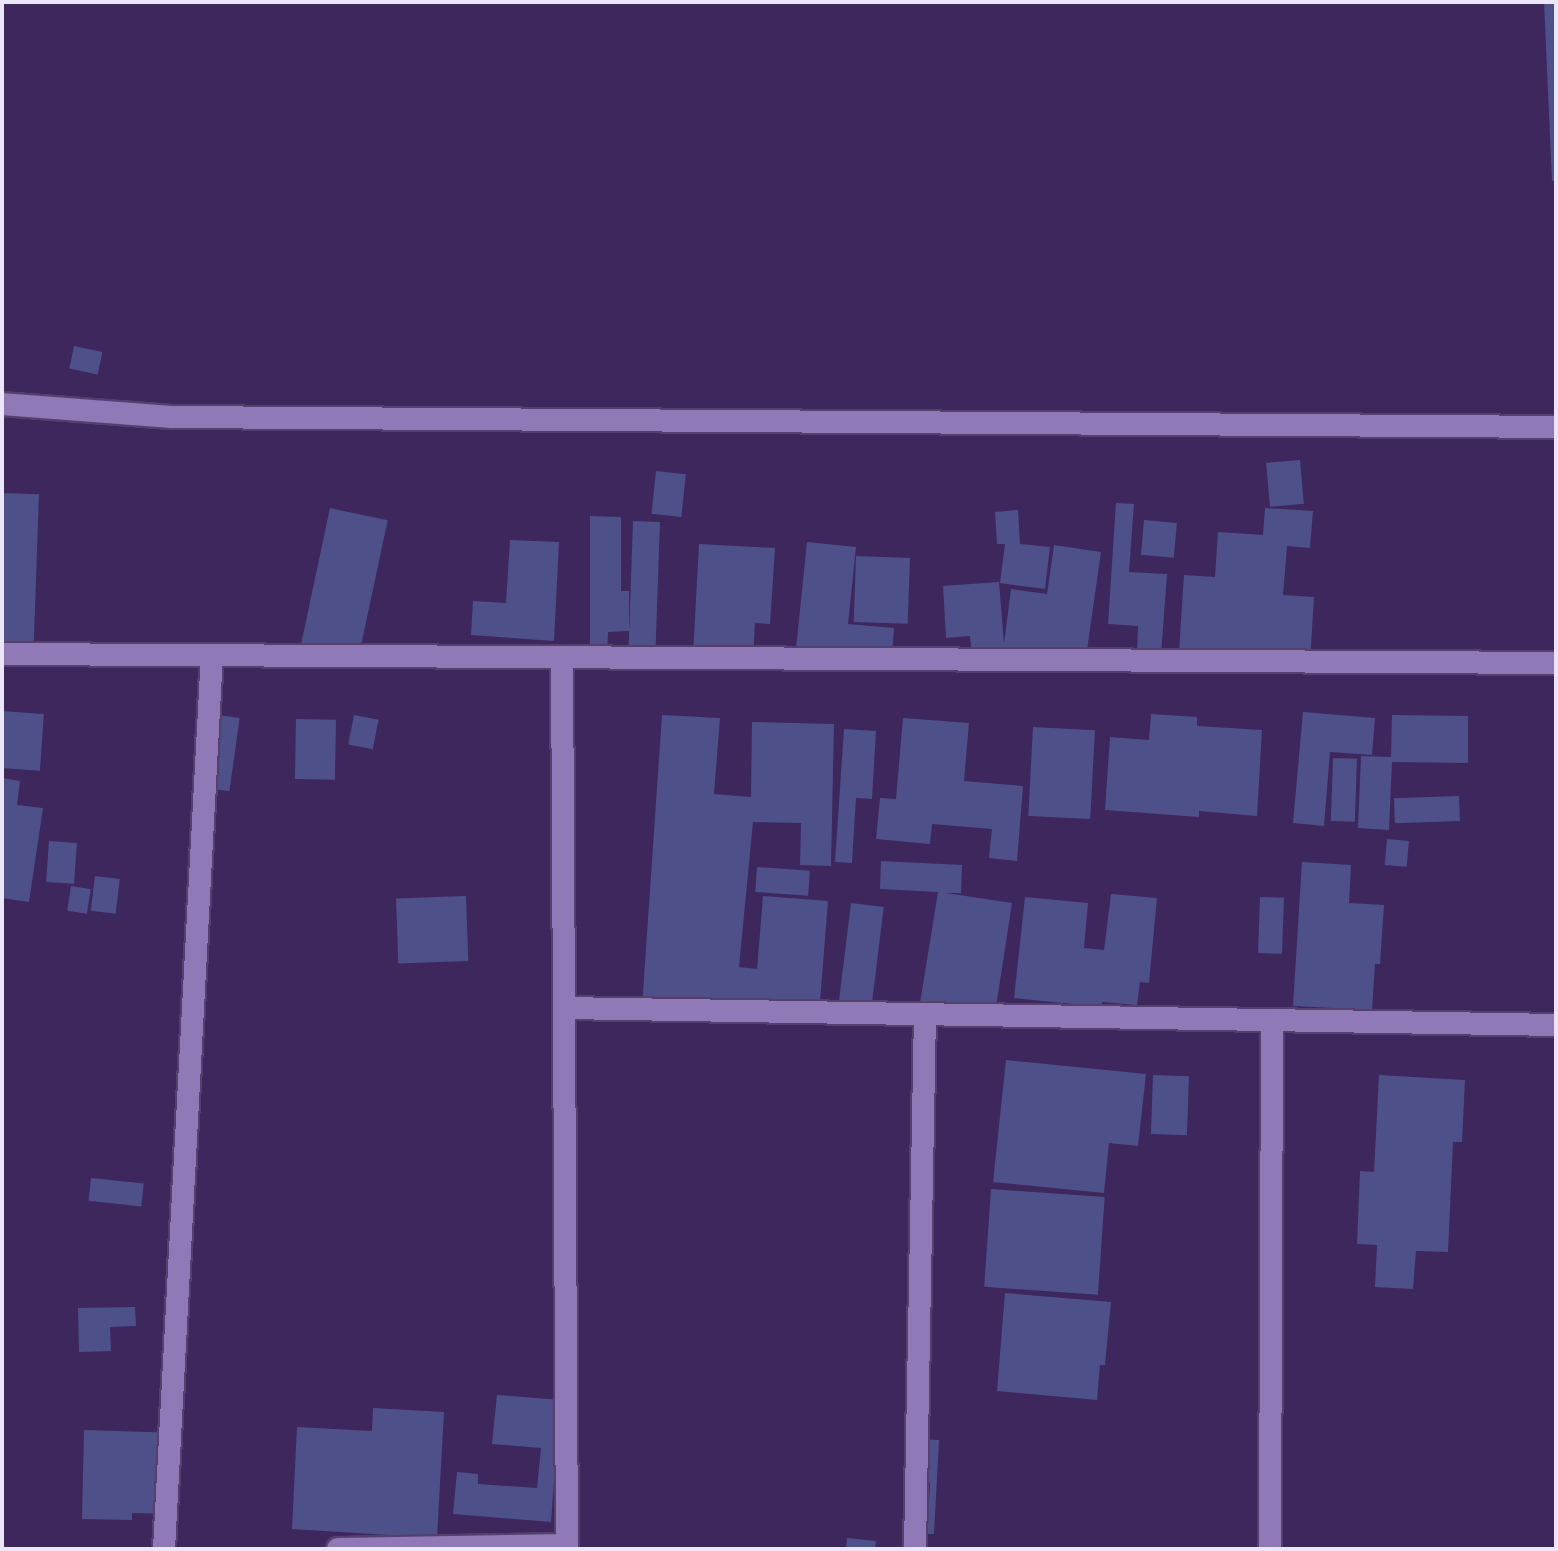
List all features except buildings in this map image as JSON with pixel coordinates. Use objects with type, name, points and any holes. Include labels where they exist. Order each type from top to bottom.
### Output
[{"type":"street","points":[[2,404],[171,417],[1556,427]]},
{"type":"street","points":[[2,654],[1556,663]]},
{"type":"street","points":[[164,1549],[212,655]]},
{"type":"street","points":[[338,1549],[567,1547],[562,657]]},
{"type":"street","points":[[564,1008],[1556,1025]]},
{"type":"street","points":[[915,1549],[925,1014]]},
{"type":"street","points":[[1270,1549],[1272,1020]]}]
